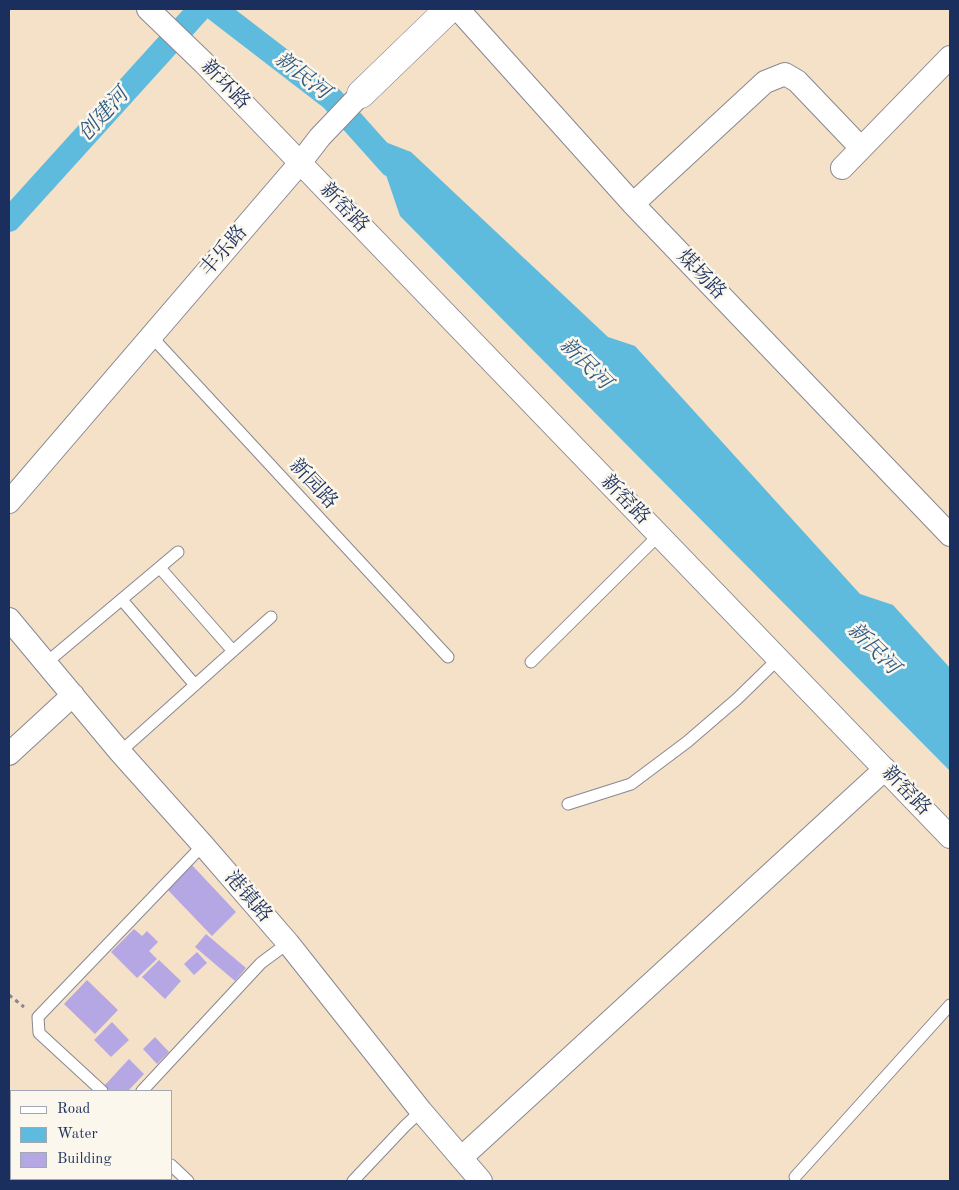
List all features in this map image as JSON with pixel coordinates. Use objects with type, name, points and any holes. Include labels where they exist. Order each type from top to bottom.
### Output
[{"type":"street","name":"新环路","points":[[148,9],[204,63],[300,163]]},
{"type":"street","name":"丰乐路","points":[[9,502],[300,163],[320,137],[361,94],[449,9]]},
{"type":"street","name":"煤场路","points":[[458,9],[633,204],[950,535]]},
{"type":"street","points":[[842,168],[950,58]]},
{"type":"street","points":[[633,204],[765,82],[785,74],[797,81],[860,148]]},
{"type":"street","name":"新窑路","points":[[300,163],[950,837]]},
{"type":"street","name":"港镇路","points":[[9,619],[120,752],[288,943],[421,1111],[481,1181]]},
{"type":"street","points":[[9,754],[73,695]]},
{"type":"street","points":[[461,1158],[885,769]]},
{"type":"lane","name":"新园路","points":[[151,336],[448,657]]},
{"type":"lane","points":[[531,662],[659,535]]},
{"type":"lane","points":[[46,663],[178,552]]},
{"type":"lane","points":[[160,568],[233,651]]},
{"type":"lane","points":[[122,600],[195,685]]},
{"type":"lane","points":[[120,752],[271,617]]},
{"type":"lane","points":[[568,804],[631,784],[687,742],[737,699],[778,659]]},
{"type":"lane","points":[[101,1090],[39,1033],[38,1017],[203,845]]},
{"type":"lane","points":[[143,1090],[261,963],[288,943]]},
{"type":"lane","points":[[795,1177],[950,1006]]},
{"type":"lane","points":[[353,1181],[421,1111]]},
{"type":"lane","points":[[172,1166],[188,1181]]},
{"type":"water","points":[[375,138],[411,152],[608,337],[635,346],[860,594],[893,605],[950,668],[950,771],[400,216],[384,169],[366,146]]},
{"type":"building","points":[[191,864],[236,912],[212,936],[166,888]]},
{"type":"building","points":[[134,929],[142,936],[147,931],[158,942],[149,951],[157,959],[137,978],[111,952]]},
{"type":"building","points":[[206,934],[246,968],[235,981],[195,947]]},
{"type":"building","points":[[197,952],[207,963],[194,975],[184,964]]},
{"type":"building","points":[[159,960],[181,981],[165,999],[142,977]]},
{"type":"building","points":[[87,980],[118,1010],[95,1034],[64,1004]]},
{"type":"building","points":[[112,1022],[129,1040],[111,1057],[94,1040]]},
{"type":"building","points":[[155,1037],[169,1052],[157,1064],[143,1049]]},
{"type":"building","points":[[129,1059],[144,1074],[129,1090],[108,1090],[104,1086]]},
{"type":"waterway","name":"创建河","points":[[9,220],[200,9]]},
{"type":"waterway","name":"新民河","points":[[215,9],[332,99],[391,165]]}]
